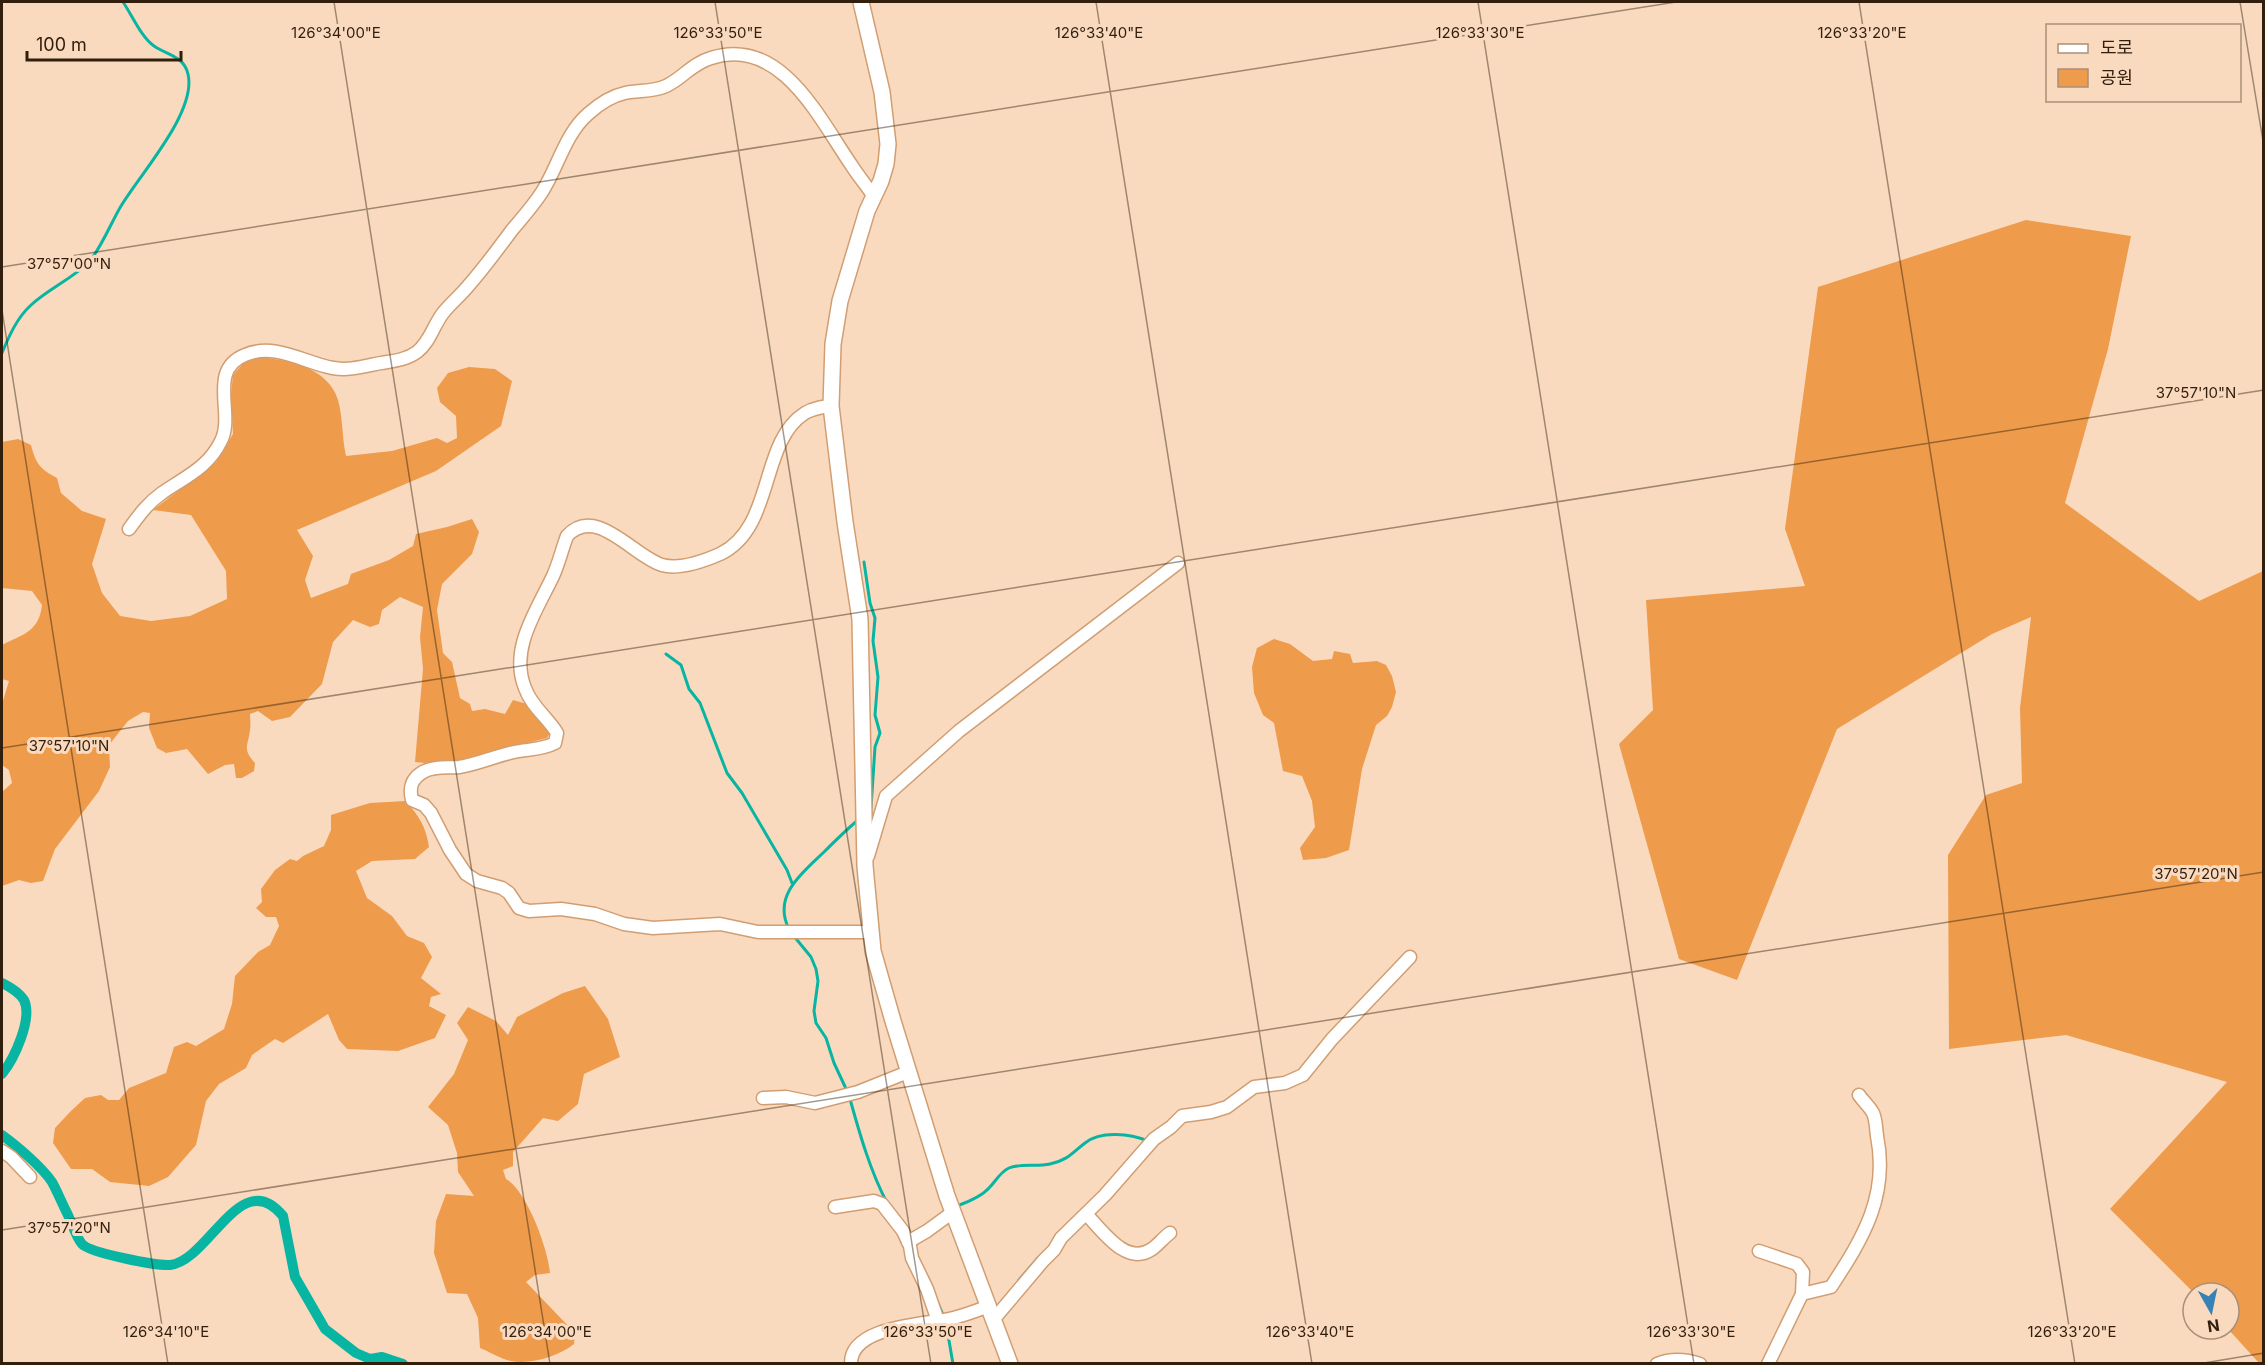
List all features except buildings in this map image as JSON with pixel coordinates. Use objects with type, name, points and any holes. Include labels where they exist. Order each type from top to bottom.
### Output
[{"type":"main road","points":[[860,6],[882,92],[887,126],[886,164],[867,211],[840,301],[833,344],[831,406],[860,619],[865,866],[873,951],[908,1072],[952,1209],[1010,1364]]},
{"type":"street","points":[[129,529],[151,502],[193,475],[207,462],[221,442],[226,429],[223,387],[226,375],[235,360],[246,354],[274,351],[334,368],[349,369],[402,359],[415,353],[427,343],[443,312],[468,286],[540,194],[554,172],[572,133],[586,116],[618,95],[658,89],[671,84],[690,67],[712,57],[734,53],[756,56],[777,69],[798,87],[874,196]]},
{"type":"street","points":[[831,406],[805,413],[783,436],[762,501],[754,516],[744,533],[728,549],[719,554],[682,566],[663,565],[631,548],[604,529],[584,526],[571,532],[567,536],[553,576],[527,630],[521,660],[524,687],[557,733],[555,743],[548,747],[515,752],[460,767],[427,770],[411,784],[410,792],[411,800],[424,805],[431,813],[450,850],[466,874],[477,881],[502,888],[519,908],[529,911],[561,909],[595,914],[624,924],[653,928],[720,924],[758,932],[871,932]]},
{"type":"street","points":[[865,866],[886,796],[959,730],[1178,563]]},
{"type":"street","points":[[851,1364],[854,1348],[863,1340],[883,1331],[991,1311],[1054,1250],[1061,1238],[1086,1214],[1151,1142],[1171,1128],[1182,1116],[1227,1107],[1254,1087],[1285,1083],[1303,1075],[1332,1039],[1410,957]]},
{"type":"street","points":[[763,1098],[786,1096],[815,1103],[858,1092],[908,1072]]},
{"type":"street","points":[[1802,1294],[1831,1287],[1871,1218],[1881,1180],[1879,1146],[1873,1112],[1859,1095]]},
{"type":"street","points":[[2,1152],[11,1157],[30,1177]]},
{"type":"street","points":[[835,1207],[874,1201],[882,1204],[903,1231],[912,1258],[944,1320]]},
{"type":"street","points":[[908,1242],[927,1231],[952,1209]]},
{"type":"street","points":[[1086,1214],[1128,1254],[1143,1254],[1170,1233]]},
{"type":"street","points":[[1759,1251],[1797,1264],[1803,1272],[1802,1294],[1768,1364]]},
{"type":"street","points":[[1657,1364],[1672,1359],[1700,1364]]},
{"type":"green space","points":[[2026,220],[2131,236],[2108,349],[2065,503],[2199,601],[2263,571],[2263,1363],[2259,1363],[2239,1341],[2241,1341],[2241,1281],[2182,1281],[2110,1209],[2227,1082],[2066,1035],[1949,1049],[1948,855],[1986,795],[2022,783],[2020,708],[2031,617],[1992,634],[1837,729],[1737,980],[1679,959],[1619,744],[1653,710],[1646,600],[1805,586],[1785,529],[1818,287]]},
{"type":"green space","points":[[256,357],[280,360],[305,367],[316,372],[325,380],[333,389],[338,400],[346,456],[392,451],[437,438],[447,443],[457,438],[456,416],[440,402],[437,388],[448,373],[469,367],[495,369],[512,381],[501,426],[436,471],[297,530],[313,556],[305,580],[311,598],[348,584],[351,574],[389,560],[413,546],[416,534],[472,519],[479,532],[472,554],[442,584],[437,610],[443,653],[452,662],[460,698],[470,704],[472,711],[485,709],[505,714],[513,700],[527,704],[551,731],[547,738],[460,760],[415,762],[423,669],[420,637],[423,607],[400,597],[382,610],[379,624],[370,627],[353,620],[333,642],[322,684],[290,717],[272,721],[258,711],[250,714],[247,747],[248,754],[255,763],[254,771],[242,778],[236,778],[234,764],[225,765],[208,774],[187,749],[166,753],[157,748],[149,728],[150,713],[143,712],[128,721],[109,745],[110,767],[99,791],[55,849],[43,881],[31,883],[19,880],[2,886],[2,792],[12,783],[9,770],[2,765],[2,704],[9,681],[2,679],[2,645],[34,627],[42,605],[32,591],[2,588],[2,442],[18,439],[31,445],[40,465],[46,472],[57,478],[61,493],[82,511],[106,519],[92,564],[102,593],[120,616],[151,621],[190,616],[227,599],[226,571],[191,515],[153,510],[216,462],[233,434],[231,395],[233,375],[246,360]]},
{"type":"green space","points":[[1274,639],[1290,644],[1313,661],[1332,659],[1334,651],[1350,654],[1353,663],[1377,661],[1386,665],[1392,676],[1396,692],[1387,716],[1376,725],[1362,769],[1349,850],[1326,858],[1303,860],[1300,848],[1315,827],[1312,801],[1302,776],[1283,771],[1274,723],[1263,715],[1254,693],[1252,667],[1257,648]]},
{"type":"green space","points":[[405,801],[421,822],[429,847],[415,859],[372,861],[356,871],[367,898],[392,916],[407,936],[424,943],[432,957],[421,978],[441,994],[431,997],[429,1006],[446,1015],[435,1038],[398,1051],[347,1049],[339,1040],[328,1014],[283,1043],[275,1039],[252,1055],[246,1068],[219,1084],[206,1101],[196,1145],[168,1177],[149,1186],[110,1182],[92,1169],[71,1169],[53,1143],[55,1128],[85,1098],[101,1095],[108,1100],[119,1100],[129,1088],[166,1073],[174,1047],[187,1042],[196,1046],[224,1029],[232,1004],[235,976],[258,952],[270,945],[279,926],[276,917],[266,917],[256,908],[262,902],[261,889],[275,870],[290,859],[297,861],[324,846],[331,830],[331,815],[370,803]]},
{"type":"green space","points":[[585,986],[608,1019],[620,1057],[584,1074],[578,1104],[558,1121],[543,1118],[513,1152],[513,1166],[503,1170],[506,1179],[514,1186],[529,1208],[541,1236],[548,1263],[550,1273],[535,1275],[526,1282],[575,1333],[574,1344],[544,1358],[527,1362],[511,1361],[480,1348],[478,1318],[467,1294],[447,1293],[434,1253],[436,1221],[446,1194],[474,1196],[458,1172],[457,1153],[448,1125],[428,1107],[454,1074],[468,1040],[457,1023],[468,1007],[496,1021],[508,1035],[517,1017],[563,993]]},
{"type":"waterway","points":[[2,353],[25,311],[93,257],[121,206],[176,124],[184,106],[188,89],[186,68],[179,60],[149,42],[123,2]]},
{"type":"waterway","points":[[864,562],[870,603],[875,618],[873,641],[878,677],[875,715],[880,733],[875,747],[871,808]]},
{"type":"waterway","points":[[666,654],[681,665],[689,689],[700,703],[727,773],[742,793],[787,870],[792,883]]},
{"type":"waterway","points":[[789,929],[784,906],[792,886],[807,868],[858,820]]},
{"type":"waterway","points":[[793,935],[811,957],[816,969],[818,981],[814,1011],[816,1023],[826,1038],[834,1063],[848,1093]]},
{"type":"waterway","points":[[2,983],[20,995],[26,1008],[21,1038],[12,1059],[2,1074]]},
{"type":"waterway","points":[[850,1099],[870,1165],[887,1203]]},
{"type":"waterway","points":[[957,1206],[982,1194],[1009,1168],[1056,1162],[1099,1136],[1116,1134],[1148,1141]]},
{"type":"waterway","points":[[2,1135],[48,1176],[82,1244],[110,1255],[170,1265],[184,1260],[239,1208],[253,1201],[268,1203],[283,1216],[295,1277],[325,1329],[356,1353],[370,1359],[382,1357],[403,1364]]},
{"type":"waterway","points":[[1019,1280],[1038,1258]]},
{"type":"waterway","points":[[937,1301],[944,1317]]},
{"type":"waterway","points":[[946,1323],[953,1364]]}]
